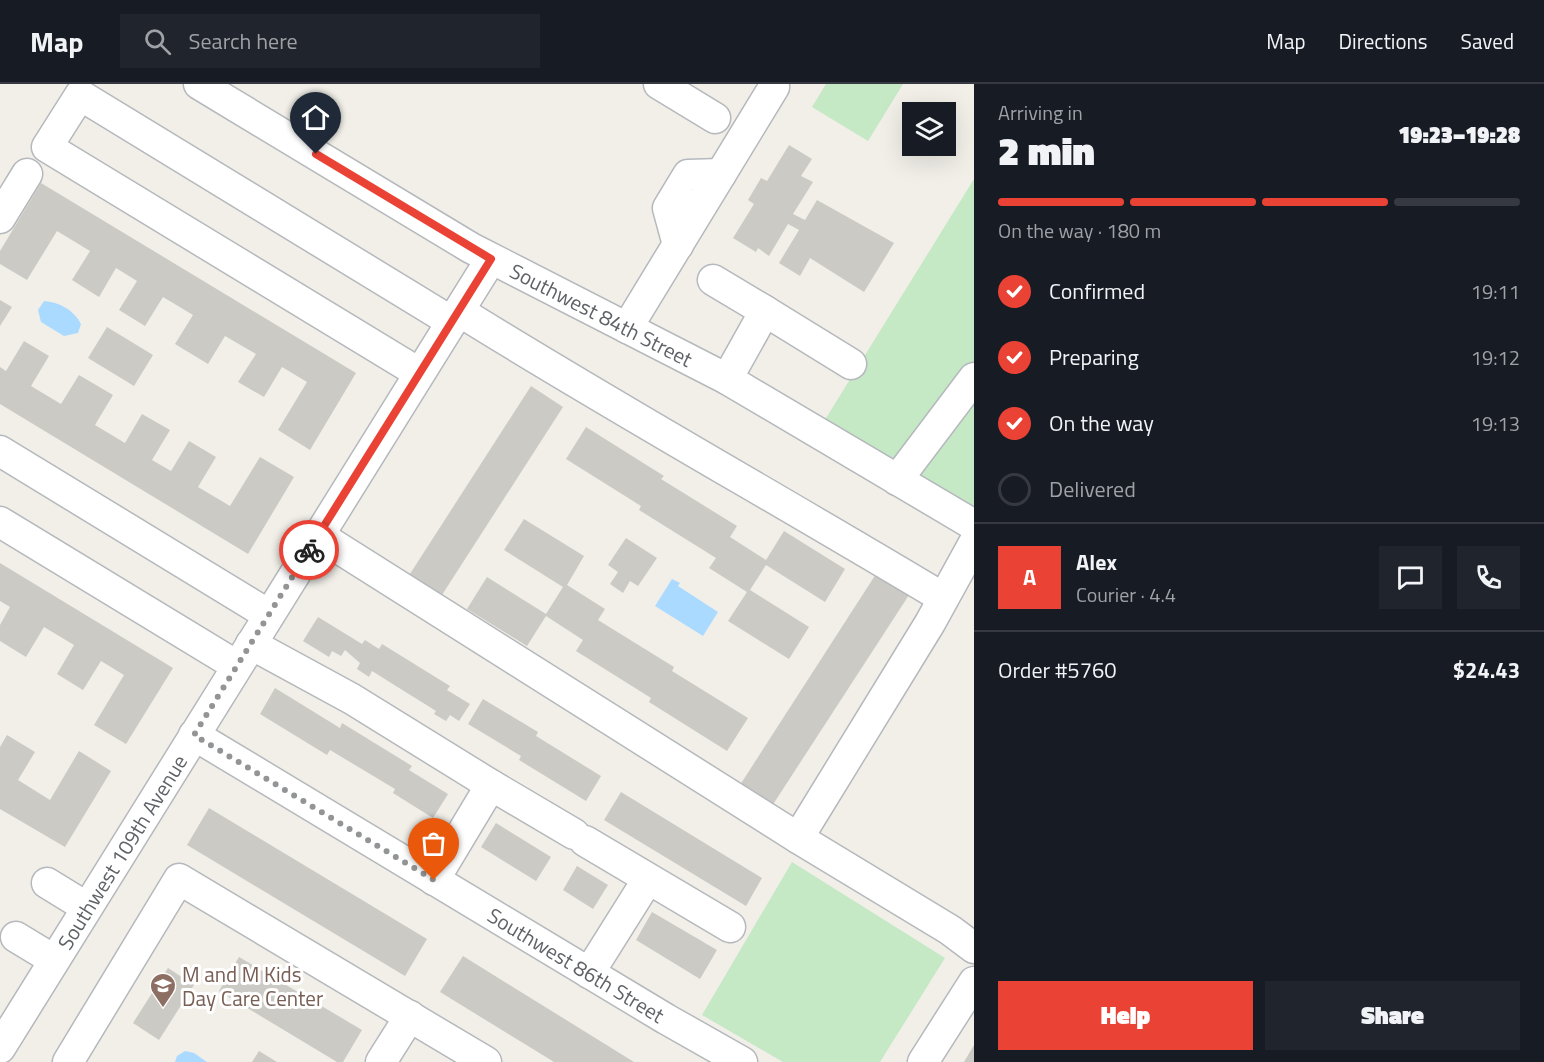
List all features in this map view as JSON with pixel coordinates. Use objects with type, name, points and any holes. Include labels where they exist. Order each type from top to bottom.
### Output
[{"type":"street","name":"Southwest 84th Street","points":[[199,84],[491,259],[727,379],[974,525]]},
{"type":"street","points":[[659,84],[715,118]]},
{"type":"street","points":[[627,328],[774,87],[773,84]]},
{"type":"street","points":[[419,373],[47,147],[80,95],[455,316],[492,332],[664,436],[857,545],[943,598]]},
{"type":"street","points":[[0,218],[27,174]]},
{"type":"street","name":"Southwest 109th Avenue","points":[[0,1048],[491,259]]},
{"type":"street","points":[[713,280],[851,364]]},
{"type":"street","points":[[727,379],[765,311]]},
{"type":"street","points":[[897,480],[974,378]]},
{"type":"street","points":[[0,451],[269,615]]},
{"type":"street","points":[[0,522],[244,655],[352,699],[491,785],[730,927]]},
{"type":"street","points":[[318,535],[798,838],[950,930],[974,948]]},
{"type":"street","points":[[798,838],[974,543]]},
{"type":"street","name":"Southwest 86th Street","points":[[194,735],[589,973],[742,1062]]},
{"type":"street","points":[[434,880],[491,785]]},
{"type":"street","points":[[68,1062],[179,879],[486,1062]]},
{"type":"street","points":[[589,973],[648,879]]},
{"type":"street","points":[[47,883],[86,907]]},
{"type":"street","points":[[16,937],[54,960]]},
{"type":"street","points":[[923,1062],[974,982]]},
{"type":"street","points":[[381,1062],[410,1016]]},
{"type":"green space","points":[[826,84],[903,84],[868,141],[812,107]]},
{"type":"green space","points":[[974,179],[974,513],[823,423]]},
{"type":"green space","points":[[792,862],[945,958],[880,1062],[783,1062],[702,1015]]},
{"type":"water","points":[[44,301],[55,303],[70,311],[81,324],[78,333],[64,336],[41,322],[38,310]]},
{"type":"water","points":[[672,579],[680,583],[678,586],[718,612],[703,636],[655,606]]},
{"type":"water","points":[[185,1051],[194,1053],[207,1062],[175,1062],[177,1056]]},
{"type":"building","points":[[789,145],[812,159],[801,176],[813,182],[793,214],[805,220],[817,200],[894,243],[864,292],[810,258],[800,276],[779,263],[799,230],[788,224],[769,256],[758,248],[756,252],[733,238],[754,204],[748,200],[761,178],[767,181]]},
{"type":"building","points":[[41,183],[356,373],[310,450],[278,430],[307,382],[282,367],[264,397],[238,382],[256,354],[225,336],[208,364],[175,344],[193,315],[163,297],[145,326],[119,310],[137,281],[116,268],[99,297],[72,280],[90,251],[57,231],[27,280],[0,264],[0,251]]},
{"type":"building","points":[[0,300],[12,307],[0,326]]},
{"type":"building","points":[[107,327],[153,355],[134,386],[88,358]]},
{"type":"building","points":[[24,341],[49,356],[31,386],[61,404],[79,375],[113,395],[95,425],[125,443],[142,414],[170,430],[152,460],[171,471],[189,441],[216,457],[198,487],[230,506],[260,457],[294,477],[248,554],[0,404],[0,367],[6,371]]},
{"type":"building","points":[[531,386],[563,407],[440,598],[408,577]]},
{"type":"building","points":[[586,427],[664,476],[661,479],[737,526],[730,537],[766,560],[784,531],[845,569],[825,602],[766,565],[750,590],[809,627],[789,659],[728,621],[747,592],[709,568],[716,558],[639,510],[641,506],[566,459]]},
{"type":"building","points":[[524,519],[584,556],[567,585],[605,609],[598,620],[674,667],[672,671],[748,718],[727,751],[649,702],[651,698],[576,651],[583,640],[546,616],[527,646],[467,609],[487,577],[546,614],[563,587],[504,550]]},
{"type":"building","points":[[626,538],[657,558],[638,586],[630,581],[623,593],[610,584],[618,572],[608,565]]},
{"type":"building","points":[[0,563],[173,668],[126,744],[94,725],[124,675],[101,661],[83,690],[57,674],[74,645],[44,627],[26,657],[0,641],[0,625],[10,607],[0,601]]},
{"type":"building","points":[[876,574],[909,595],[772,806],[740,785]]},
{"type":"building","points":[[318,617],[362,644],[365,640],[379,649],[382,644],[450,686],[447,690],[470,704],[459,721],[450,715],[446,721],[434,714],[436,711],[372,671],[369,677],[357,669],[360,663],[345,650],[341,656],[332,651],[329,657],[303,641]]},
{"type":"building","points":[[275,688],[340,728],[342,723],[412,766],[409,770],[448,794],[433,818],[393,793],[395,789],[330,750],[327,755],[260,714]]},
{"type":"building","points":[[483,699],[538,732],[536,736],[601,776],[586,801],[519,760],[521,756],[468,724]]},
{"type":"building","points":[[7,735],[35,752],[18,780],[50,800],[79,751],[111,771],[65,847],[0,809],[0,747]]},
{"type":"building","points":[[621,792],[762,878],[746,906],[604,820]]},
{"type":"building","points":[[209,808],[427,939],[405,976],[187,845]]},
{"type":"building","points":[[496,823],[551,857],[536,881],[481,847]]},
{"type":"building","points":[[577,866],[608,885],[593,909],[563,890]]},
{"type":"building","points":[[652,912],[717,950],[700,979],[636,940]]},
{"type":"building","points":[[463,956],[634,1062],[554,1062],[440,992]]},
{"type":"building","points":[[239,957],[362,1030],[343,1062],[337,1062],[219,991]]},
{"type":"building","points":[[168,968],[194,985],[159,1040],[133,1023]]},
{"type":"building","points":[[974,1045],[974,1062],[964,1062]]},
{"type":"building","points":[[259,1051],[277,1062],[252,1062]]},
{"type":"way so far","points":[[309,550],[194,735],[434,880]]},
{"type":"place","name":"M and M Kids Day Care Center","points":[[163,1009]]},
{"type":"route","points":[[309,550],[491,259],[316,154]]}]
